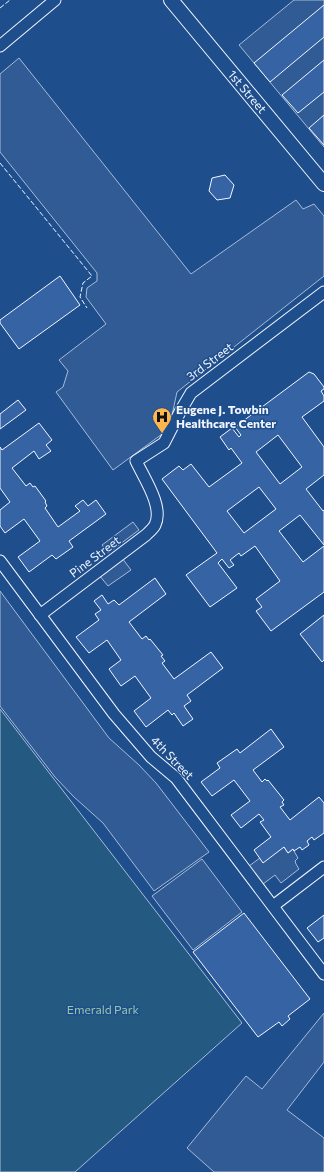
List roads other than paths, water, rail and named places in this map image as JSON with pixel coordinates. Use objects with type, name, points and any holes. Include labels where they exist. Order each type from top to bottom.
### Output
[{"type":"street","points":[[0,46],[55,0]]},
{"type":"street","name":"1st Street","points":[[171,0],[324,184]]},
{"type":"street","name":"3rd Street","points":[[158,514],[156,502],[136,461],[164,443],[190,394],[324,292]]},
{"type":"street","name":"Pine Street","points":[[40,615],[146,534],[154,526],[158,514]]},
{"type":"street","name":"4th Street","points":[[0,561],[114,714],[151,757],[176,778],[324,974]]},
{"type":"street","points":[[273,906],[324,867]]},
{"type":"place","name":"Eugene J. Towbin Healthcare Center","points":[[162,434]]},
{"type":"park label","name":"Emerald Park","points":[[103,1010]]}]
